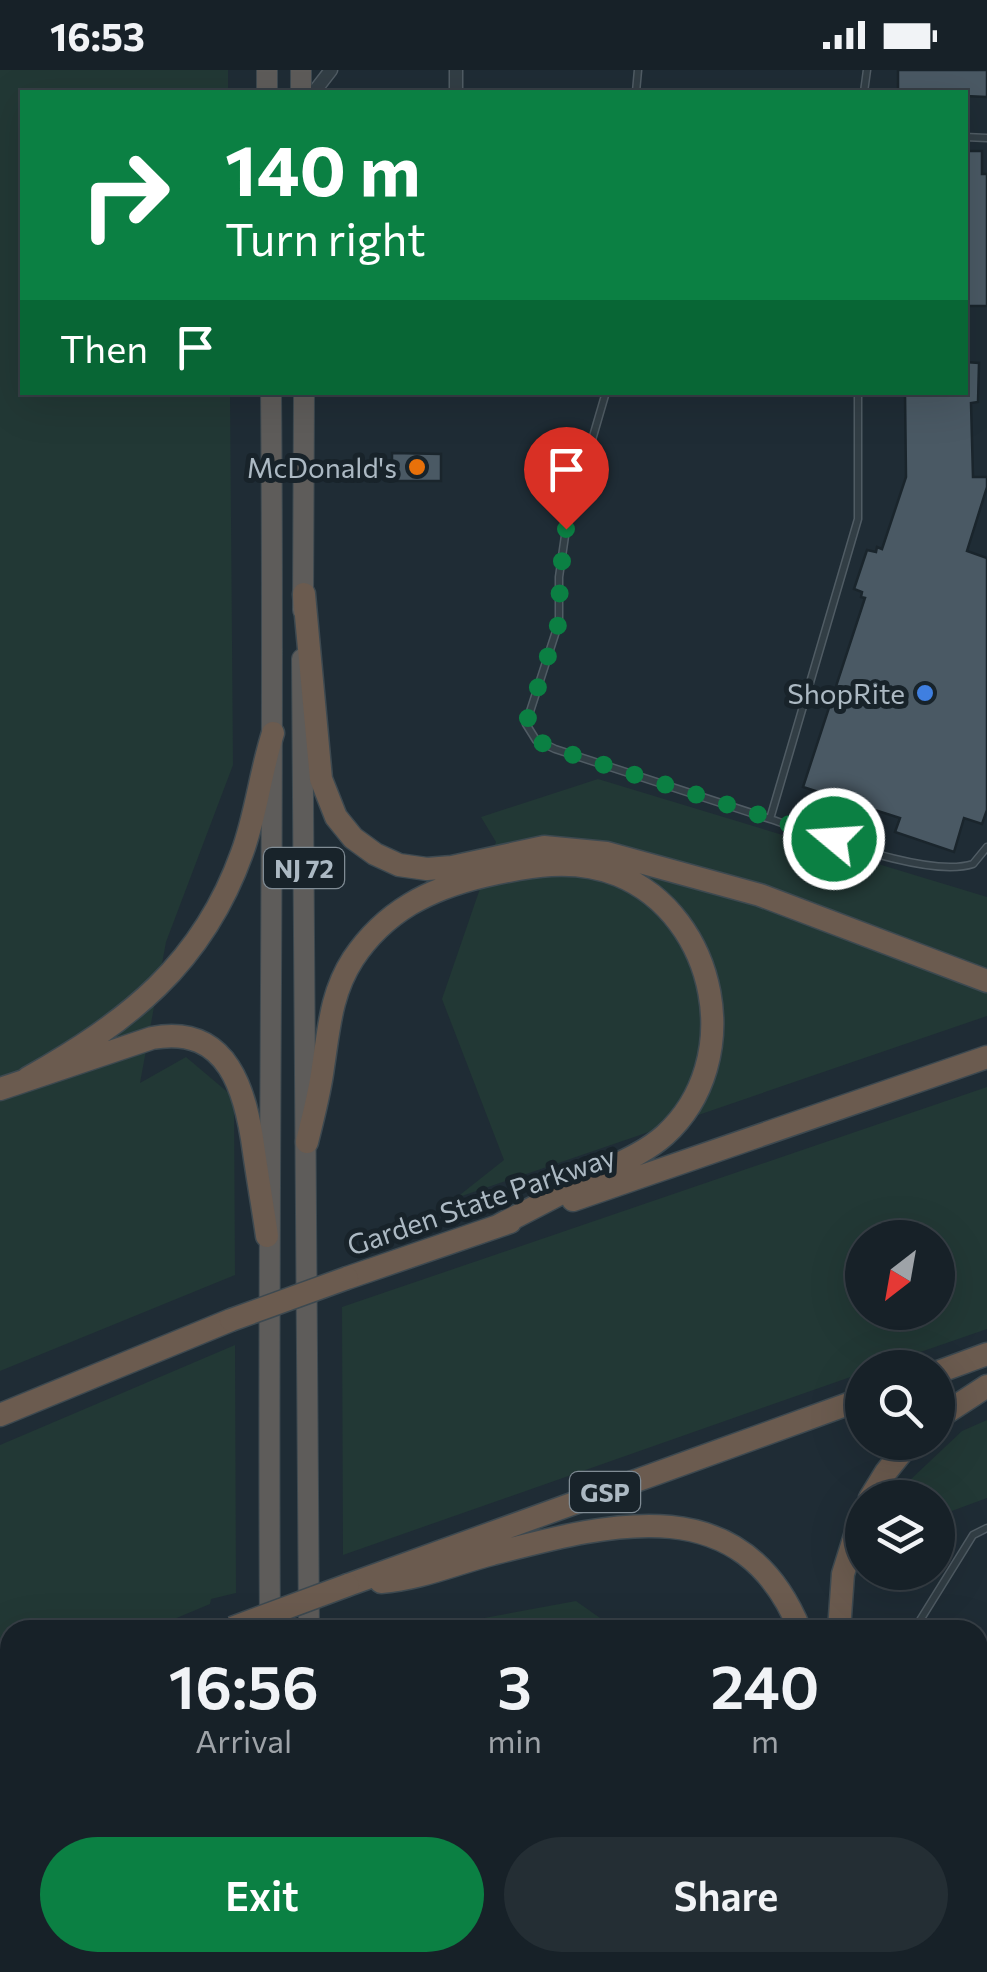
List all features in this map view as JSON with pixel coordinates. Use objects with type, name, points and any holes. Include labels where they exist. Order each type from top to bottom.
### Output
[{"type":"highway","name":"NJ 72","points":[[270,395],[270,1620]]},
{"type":"highway","name":"NJ 72","points":[[304,395],[301,688],[308,1142],[309,1620]]},
{"type":"highway","points":[[304,594],[321,779],[336,817],[353,838],[375,854],[399,865],[427,869],[544,847],[591,850],[732,886],[987,981]]},
{"type":"highway","points":[[28,1078],[131,1013],[166,980],[195,944],[228,888],[242,854],[272,734]]},
{"type":"highway","points":[[308,1142],[334,1000],[351,963],[387,920],[430,892],[513,870],[559,864],[617,875],[665,907],[698,954],[708,980],[712,1014],[706,1069],[684,1112],[652,1144],[498,1226]]},
{"type":"highway","points":[[0,1089],[160,1036],[185,1038],[210,1048],[231,1068],[244,1096],[267,1236]]},
{"type":"highway","name":"Garden State Parkway","points":[[0,1415],[231,1320],[987,1057]]},
{"type":"highway","points":[[955,1366],[987,1354]]},
{"type":"highway","points":[[0,1398],[77,1382]]},
{"type":"highway","points":[[955,1407],[987,1386]]},
{"type":"highway","name":"GSP","points":[[254,1620],[845,1405]]},
{"type":"highway","points":[[348,1585],[413,1580],[490,1554],[617,1529],[680,1527],[719,1536],[750,1557],[781,1590],[795,1620]]},
{"type":"highway","points":[[840,1620],[845,1568]]},
{"type":"street","points":[[316,90],[331,70]]},
{"type":"lane","points":[[605,395],[564,538],[559,622],[526,724],[536,740],[898,860],[948,867],[974,864],[987,847]]},
{"type":"lane","points":[[770,819],[858,519],[858,395]]},
{"type":"lane","points":[[920,1620],[972,1535],[987,1528]]},
{"type":"green space","points":[[0,70],[228,70],[228,90],[20,90],[20,395],[230,395],[233,765],[166,942],[140,1083],[186,1057],[234,1101],[235,1275],[0,1371]]},
{"type":"green space","points":[[598,779],[987,897],[987,1016],[456,1198],[504,1160],[442,999],[496,842],[481,817]]},
{"type":"green space","points":[[987,1087],[987,1329],[926,1350],[845,1350],[845,1379],[343,1555],[342,1307]]},
{"type":"green space","points":[[235,1345],[236,1593],[211,1599],[210,1604],[172,1620],[0,1620],[0,1445]]},
{"type":"green space","points":[[987,1420],[987,1498],[955,1510],[955,1480],[910,1480],[931,1460],[955,1460],[955,1438]]},
{"type":"green space","points":[[576,1601],[603,1620],[473,1620]]},
{"type":"building","points":[[898,70],[987,70],[987,97],[968,96],[968,90],[898,90]]},
{"type":"building","points":[[968,151],[982,151],[982,174],[987,174],[987,306],[968,306]]},
{"type":"building","points":[[968,362],[979,363],[978,402],[971,403],[973,477],[987,477],[987,487],[967,551],[987,558],[987,810],[982,824],[964,818],[954,852],[895,832],[900,818],[803,787],[865,598],[854,589],[867,550],[882,549],[906,477],[905,395],[968,395]]},
{"type":"building","name":"McDonald's","points":[[392,453],[441,454],[441,481],[392,481]]},
{"type":"place","name":"McDonald's","points":[[417,467]]},
{"type":"place","name":"ShopRite","points":[[925,693]]},
{"type":"route","points":[[566,529],[559,622],[526,724],[536,740],[834,839]]}]
